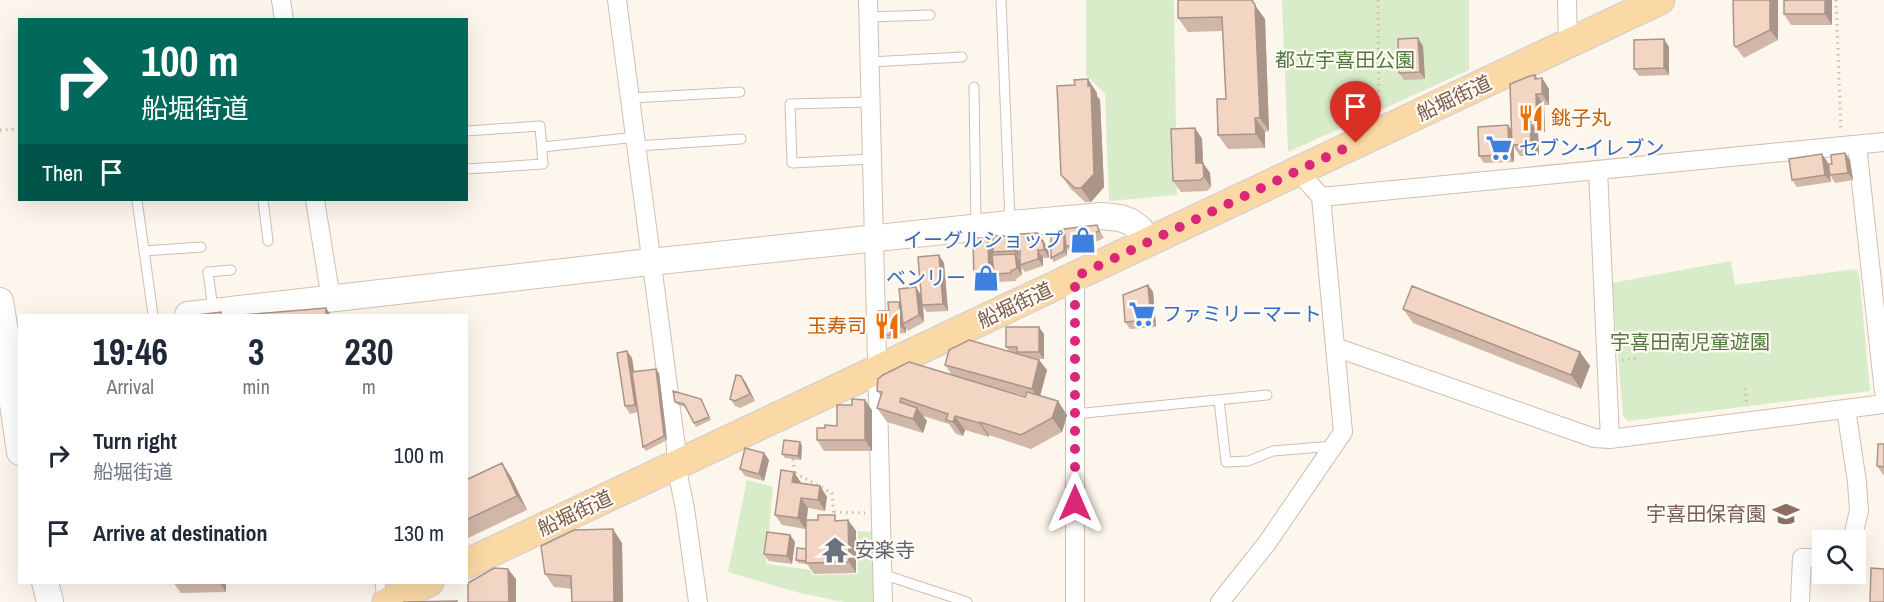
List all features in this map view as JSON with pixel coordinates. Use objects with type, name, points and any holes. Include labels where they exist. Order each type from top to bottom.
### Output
[{"type":"main road","name":"船堀街道","points":[[468,563],[1660,0]]},
{"type":"main road","points":[[387,602],[425,584]]},
{"type":"street","points":[[281,0],[284,18]]},
{"type":"street","points":[[617,0],[676,447],[676,465],[685,509],[698,602]]},
{"type":"street","points":[[1567,0],[1568,44]]},
{"type":"street","points":[[868,8],[883,602]]},
{"type":"street","points":[[1321,197],[1884,142]]},
{"type":"street","points":[[1849,146],[1881,346],[1884,392]]},
{"type":"street","points":[[1598,170],[1610,440]]},
{"type":"street","points":[[1220,602],[1267,543],[1342,432],[1321,197],[1298,171]]},
{"type":"street","points":[[315,201],[338,301]]},
{"type":"street","points":[[196,314],[338,301],[650,262],[1102,216],[1131,222],[1147,241]]},
{"type":"street","points":[[1075,277],[1075,602]]},
{"type":"street","points":[[0,301],[13,337],[8,370],[18,438]]},
{"type":"street","points":[[1335,347],[1594,438],[1610,440],[1884,404]]},
{"type":"street","points":[[1846,409],[1857,482],[1858,511],[1854,530]]},
{"type":"street","points":[[1800,602],[1802,558],[1812,558]]},
{"type":"street","points":[[46,584],[50,602]]},
{"type":"lane","points":[[1001,0],[1010,224]]},
{"type":"lane","points":[[868,8],[930,15]]},
{"type":"lane","points":[[870,62],[962,57]]},
{"type":"lane","points":[[974,87],[976,228]]},
{"type":"lane","points":[[631,98],[740,92]]},
{"type":"lane","points":[[871,102],[790,104],[792,163],[872,159]]},
{"type":"lane","points":[[468,131],[540,126],[543,164],[468,169]]},
{"type":"lane","points":[[542,147],[741,139]]},
{"type":"lane","points":[[136,201],[153,314]]},
{"type":"lane","points":[[263,201],[268,241]]},
{"type":"lane","points":[[144,251],[201,247]]},
{"type":"lane","points":[[213,312],[208,272],[231,270]]},
{"type":"lane","points":[[1075,414],[1267,395]]},
{"type":"lane","points":[[1219,400],[1226,462],[1248,461],[1273,451],[1333,446]]},
{"type":"lane","points":[[882,574],[968,602]]},
{"type":"lane","points":[[380,584],[382,602]]},
{"type":"path","points":[[1378,0],[1379,107],[1381,114]]},
{"type":"path","points":[[1836,0],[1849,146]]},
{"type":"path","points":[[0,130],[18,129]]},
{"type":"path","points":[[1617,360],[1638,358]]},
{"type":"path","points":[[1744,388],[1748,411]]},
{"type":"path","points":[[794,459],[796,480]]},
{"type":"path","points":[[795,473],[832,493],[835,523]]},
{"type":"path","points":[[541,512],[554,540]]},
{"type":"path","points":[[834,512],[880,513]]},
{"type":"green space","points":[[1086,0],[1174,0],[1177,195],[1109,201],[1105,94],[1086,75]]},
{"type":"green space","name":"都立宇喜田公園","points":[[1282,0],[1469,0],[1469,70],[1288,152]]},
{"type":"green space","name":"宇喜田南児童遊園","points":[[1731,261],[1735,285],[1856,269],[1859,273],[1870,391],[1628,421],[1623,416],[1612,283]]},
{"type":"green space","points":[[747,480],[773,487],[766,564],[811,570],[812,575],[858,574],[858,531],[873,532],[875,602],[844,602],[800,593],[728,572]]},
{"type":"building","points":[[1178,0],[1252,0],[1255,5],[1260,118],[1255,118],[1256,134],[1218,135],[1217,99],[1226,99],[1222,17],[1178,18]]},
{"type":"building","points":[[1733,0],[1770,0],[1770,30],[1736,47],[1734,45]]},
{"type":"building","points":[[1825,0],[1825,14],[1784,14],[1784,1]]},
{"type":"building","points":[[1418,38],[1420,72],[1399,73],[1398,39]]},
{"type":"building","points":[[1664,39],[1664,68],[1634,69],[1634,40]]},
{"type":"building","points":[[1535,75],[1535,79],[1542,78],[1542,94],[1536,94],[1537,121],[1530,122],[1531,144],[1512,145],[1510,84]]},
{"type":"building","points":[[1088,79],[1088,86],[1091,86],[1094,174],[1081,188],[1075,188],[1061,175],[1057,86],[1075,85],[1074,80]]},
{"type":"building","name":"セブン-イレブン","points":[[1508,125],[1509,155],[1479,156],[1478,127]]},
{"type":"building","points":[[1195,128],[1196,163],[1203,163],[1204,177],[1200,180],[1173,181],[1171,129]]},
{"type":"building","points":[[1845,153],[1848,173],[1830,175],[1828,164],[1832,164],[1831,155]]},
{"type":"building","points":[[1822,154],[1825,175],[1792,180],[1789,159]]},
{"type":"building","points":[[1097,225],[1099,231],[1066,247],[1064,229]]},
{"type":"building","points":[[1038,233],[1039,241],[1043,241],[1044,250],[1038,250],[1038,259],[1020,265],[1020,234]]},
{"type":"building","points":[[1051,234],[1064,235],[1064,251],[1051,258]]},
{"type":"building","points":[[993,236],[1013,236],[1014,251],[993,252]]},
{"type":"building","points":[[988,238],[989,282],[974,282],[973,240]]},
{"type":"building","points":[[1015,254],[1017,268],[1011,273],[994,274],[992,255]]},
{"type":"building","points":[[939,255],[943,304],[922,305],[918,257]]},
{"type":"building","name":"ファミリーマート","points":[[1148,285],[1151,320],[1125,322],[1123,295]]},
{"type":"building","points":[[1412,286],[1580,352],[1571,375],[1403,309]]},
{"type":"building","points":[[916,287],[919,315],[903,324],[899,289]]},
{"type":"building","points":[[888,302],[899,302],[901,326],[890,326]]},
{"type":"building","points":[[326,308],[326,314],[254,314]]},
{"type":"building","points":[[878,311],[889,311],[890,335],[879,335]]},
{"type":"building","points":[[1006,327],[1039,327],[1039,352],[1017,352],[1017,347],[1006,347]]},
{"type":"building","points":[[969,340],[1039,360],[1032,389],[945,365],[949,350]]},
{"type":"building","points":[[627,351],[635,405],[625,406],[617,353]]},
{"type":"building","points":[[909,362],[1025,397],[1027,392],[1058,401],[1052,418],[1021,435],[955,416],[953,422],[946,420],[948,414],[901,398],[900,402],[917,408],[913,419],[877,408],[882,392],[877,391],[878,379]]},
{"type":"building","points":[[656,369],[664,436],[643,447],[632,372]]},
{"type":"building","points":[[736,375],[741,376],[750,394],[735,401],[730,399]]},
{"type":"building","points":[[673,391],[701,399],[709,417],[694,423],[684,404],[675,402]]},
{"type":"building","points":[[852,399],[865,400],[865,440],[817,440],[817,428],[825,428],[825,425],[837,426],[837,405],[852,405]]},
{"type":"building","points":[[784,440],[800,442],[798,456],[782,454]]},
{"type":"building","points":[[1878,444],[1884,444],[1884,467],[1877,466]]},
{"type":"building","points":[[745,448],[764,453],[759,474],[740,469]]},
{"type":"building","points":[[502,463],[517,496],[468,519],[468,479]]},
{"type":"building","points":[[781,470],[794,472],[792,482],[820,486],[818,500],[801,498],[798,518],[775,515]]},
{"type":"building","points":[[818,515],[835,515],[835,521],[848,520],[849,562],[806,563],[806,520],[818,520]]},
{"type":"building","points":[[613,529],[614,602],[572,602],[571,576],[545,574],[541,546],[574,530]]},
{"type":"building","points":[[767,532],[790,535],[787,556],[764,554]]},
{"type":"building","points":[[797,548],[806,549],[806,561],[796,560]]},
{"type":"building","points":[[494,568],[508,569],[509,602],[468,602],[468,583]]},
{"type":"building","points":[[1871,568],[1884,569],[1884,602],[1870,602]]},
{"type":"building","points":[[457,601],[457,602],[403,602]]},
{"type":"place","name":"銚子丸","points":[[1531,118]]},
{"type":"place","name":"セブン-イレブン","points":[[1499,148]]},
{"type":"place","name":"イーグルショップ","points":[[1083,240]]},
{"type":"place","name":"ベンリー","points":[[986,278]]},
{"type":"place","name":"ファミリーマート","points":[[1142,314]]},
{"type":"place","name":"玉寿司","points":[[887,326]]},
{"type":"place","name":"宇喜田保育園","points":[[1786,514]]},
{"type":"place","name":"安楽寺","points":[[835,550]]},
{"type":"route","points":[[1075,503],[1075,277],[1356,143]]}]
